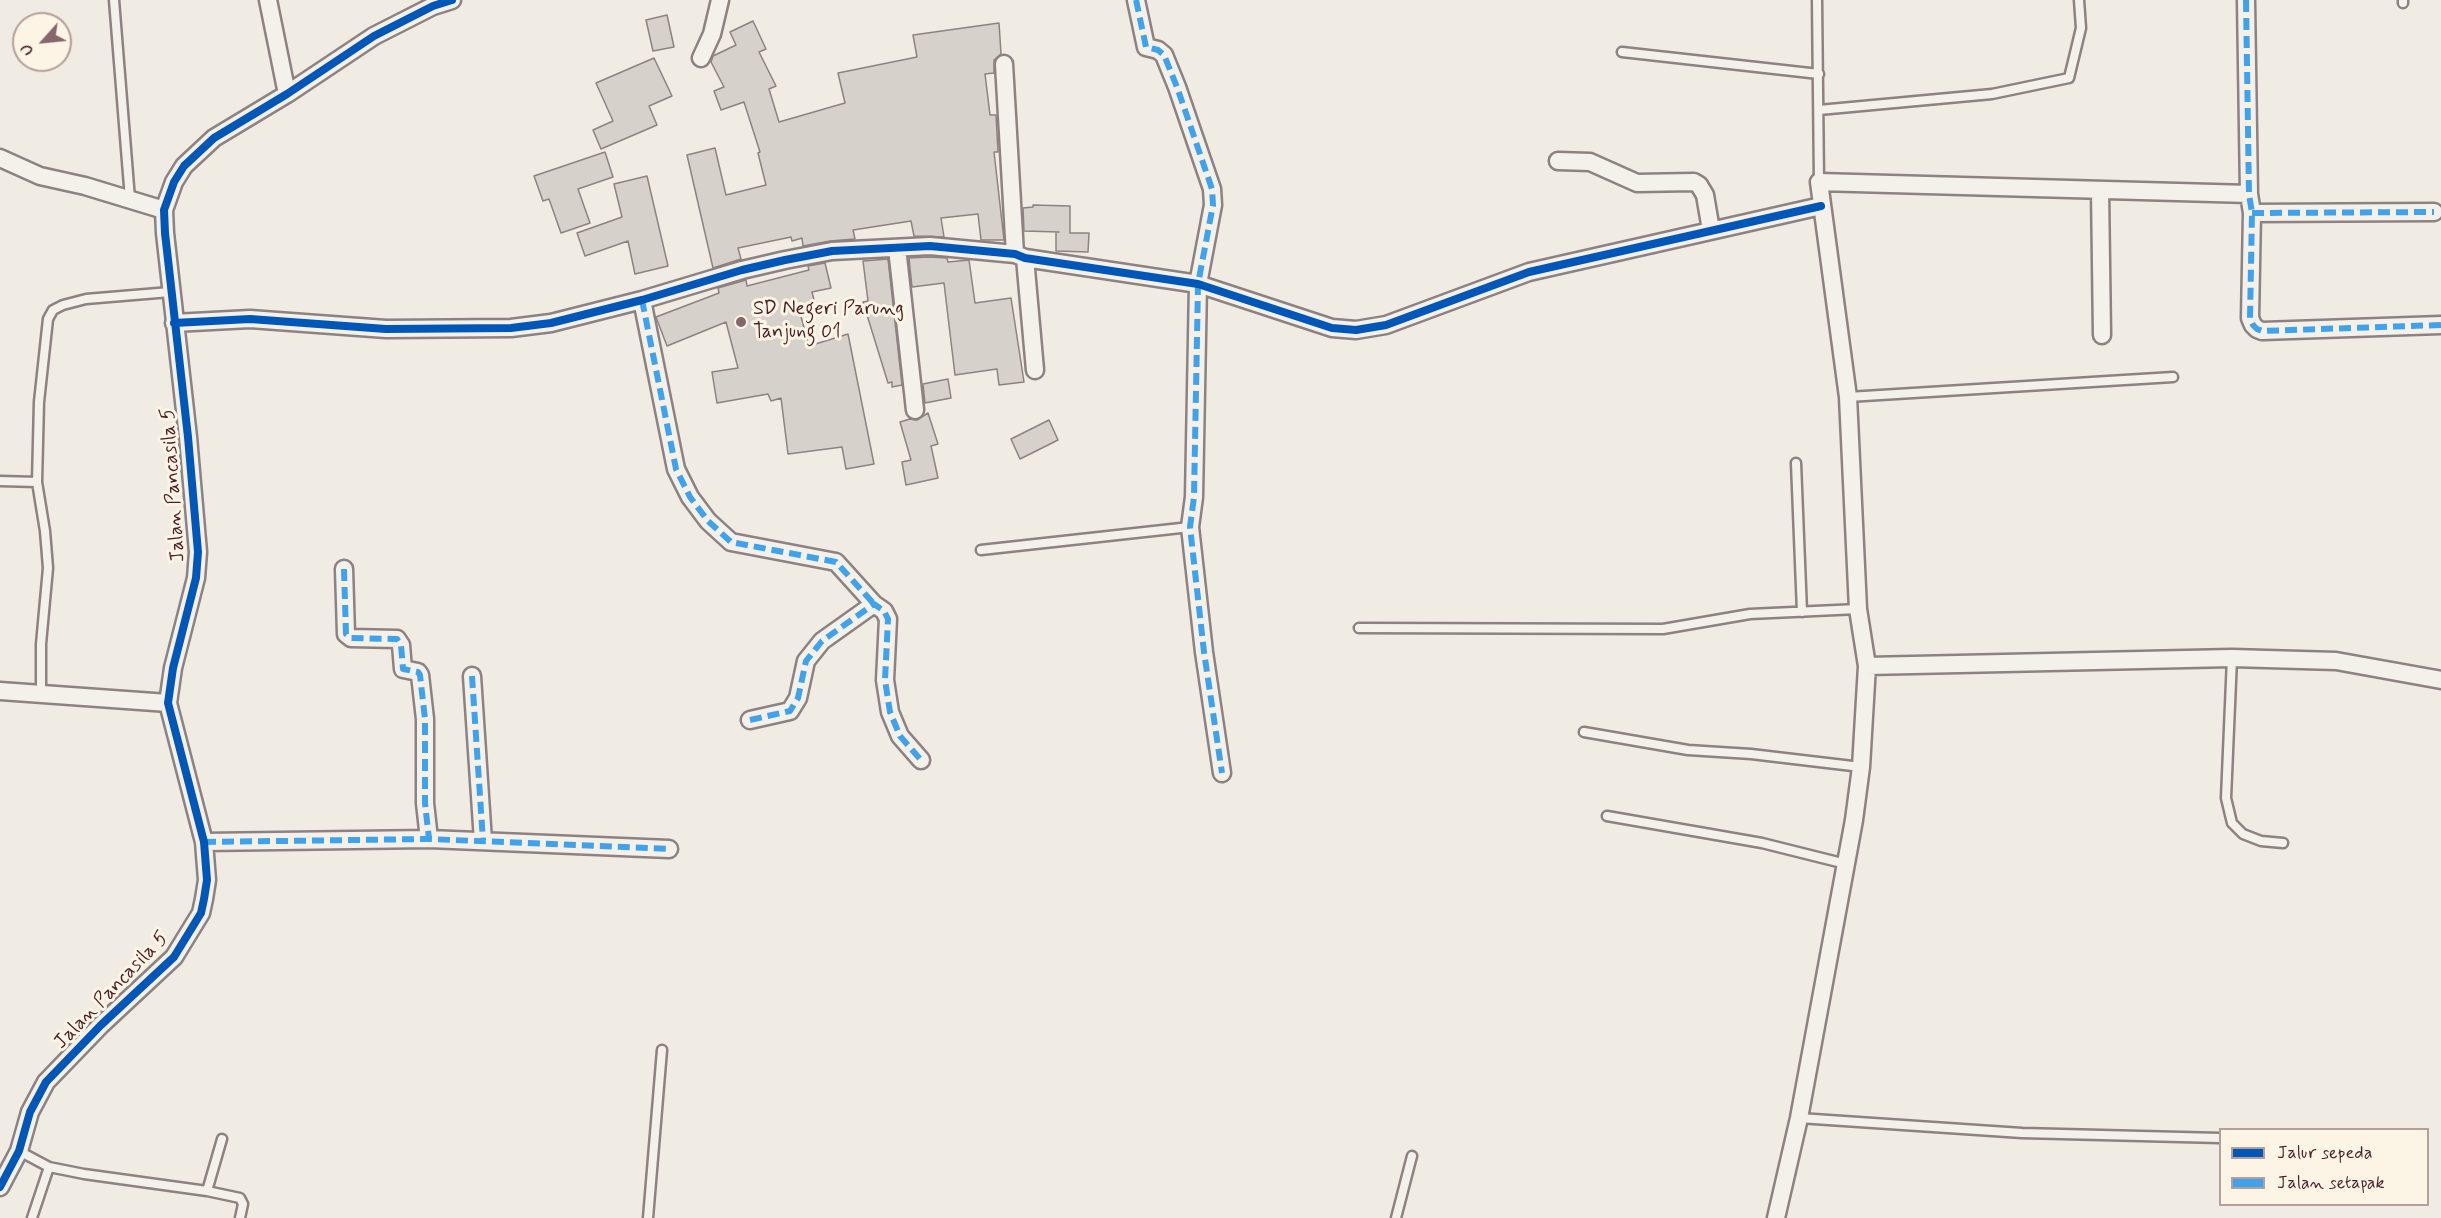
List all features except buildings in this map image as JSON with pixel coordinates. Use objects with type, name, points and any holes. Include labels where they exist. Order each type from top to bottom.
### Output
[{"type":"street","points":[[268,0],[286,93]]},
{"type":"street","name":"Jalan Pancasila 5","points":[[0,1187],[19,1151],[30,1112],[46,1082],[101,1025],[174,957],[201,913],[204,899],[207,880],[204,842],[168,703],[172,668],[196,578],[198,552],[188,437],[170,292],[164,210],[174,182],[184,166],[214,138],[374,36],[433,6],[452,0]]},
{"type":"street","points":[[700,58],[712,34],[720,0]]},
{"type":"street","points":[[1136,0],[1146,47],[1158,50],[1164,55],[1178,87],[1212,189],[1213,205],[1198,284],[1194,497],[1190,527],[1204,652],[1222,773]]},
{"type":"street","points":[[2246,0],[2249,194],[2252,213],[2250,318],[2257,329],[2441,325]]},
{"type":"street","points":[[1004,64],[1020,256],[1035,370]]},
{"type":"street","points":[[0,158],[40,176],[85,186],[164,210]]},
{"type":"street","points":[[1558,162],[1590,162],[1637,183],[1694,182],[1699,184],[1705,195],[1711,230]]},
{"type":"street","points":[[1776,1218],[1799,1118],[1847,864],[1862,767],[1867,666],[1858,609],[1848,397],[1821,206],[1820,182],[2249,194]]},
{"type":"street","points":[[2100,190],[2102,335]]},
{"type":"street","points":[[174,323],[250,319],[386,329],[511,328],[551,323],[785,260],[832,251],[930,246],[1020,256],[1198,284],[1332,328],[1356,330],[1386,326],[1529,272],[1821,206]]},
{"type":"street","points":[[2252,213],[2434,212]]},
{"type":"street","points":[[897,248],[915,410]]},
{"type":"street","points":[[642,300],[676,469],[696,505],[708,521],[731,542],[836,562],[874,604],[884,611],[888,620],[885,680],[890,712],[900,736],[921,760]]},
{"type":"street","points":[[344,569],[346,634],[351,638],[397,639],[401,645],[403,669],[418,672],[420,675],[425,719],[425,803],[429,839]]},
{"type":"street","points":[[750,720],[790,711],[798,698],[806,661],[822,641],[874,604]]},
{"type":"street","points":[[1867,666],[2232,658],[2336,661],[2441,680]]},
{"type":"street","points":[[472,676],[483,841]]},
{"type":"street","points":[[0,691],[168,703]]},
{"type":"street","points":[[204,842],[429,839],[669,849]]},
{"type":"lane","points":[[114,0],[130,199]]},
{"type":"lane","points":[[1817,0],[1820,182]]},
{"type":"lane","points":[[1819,110],[1992,94],[2069,78],[2081,28],[2079,0]]},
{"type":"lane","points":[[1622,52],[1819,75]]},
{"type":"lane","points":[[40,694],[41,644],[48,568],[37,482],[41,382],[48,319],[53,310],[63,304],[86,299],[170,292]]},
{"type":"lane","points":[[1848,397],[2173,377]]},
{"type":"lane","points":[[1796,463],[1802,612]]},
{"type":"lane","points":[[0,481],[37,482]]},
{"type":"lane","points":[[981,550],[1190,527]]},
{"type":"lane","points":[[1359,628],[1653,630],[1750,614],[1858,609]]},
{"type":"lane","points":[[2232,658],[2226,798],[2232,823],[2243,834],[2261,840],[2283,843]]},
{"type":"lane","points":[[1584,732],[1688,750],[1751,754],[1862,767]]},
{"type":"lane","points":[[1607,816],[1762,843],[1847,864]]},
{"type":"lane","points":[[648,1218],[662,1050]]},
{"type":"lane","points":[[1799,1118],[2022,1133],[2219,1138]]},
{"type":"lane","points":[[207,1191],[222,1139]]},
{"type":"lane","points":[[19,1151],[49,1167],[240,1198],[243,1204],[240,1218]]},
{"type":"lane","points":[[1396,1218],[1412,1156]]},
{"type":"lane","points":[[32,1218],[49,1167]]},
{"type":"marked path","points":[[1136,0],[1146,47],[1158,50],[1164,55],[1212,189],[1213,205],[1198,284],[1194,497],[1190,527],[1204,652],[1222,773]]},
{"type":"marked path","points":[[2246,0],[2249,194],[2252,213],[2250,318],[2253,325],[2262,331],[2441,325]]},
{"type":"marked path","points":[[2252,213],[2434,212]]},
{"type":"marked path","points":[[642,300],[676,469],[690,497],[708,521],[731,542],[836,562],[874,604]]},
{"type":"marked path","points":[[344,569],[346,634],[351,638],[397,639],[401,645],[403,669],[418,672],[420,675],[425,719],[425,803],[429,839]]},
{"type":"marked path","points":[[750,720],[790,711],[798,698],[806,661],[822,641],[874,604],[884,611],[888,619],[885,680],[890,712],[900,736],[921,760]]},
{"type":"marked path","points":[[472,676],[483,841]]},
{"type":"marked path","points":[[204,842],[429,839],[669,849]]},
{"type":"cycle path","points":[[0,1187],[19,1151],[30,1112],[46,1082],[101,1025],[174,957],[201,913],[204,899],[207,880],[204,842],[168,703],[173,668],[196,578],[198,552],[188,437],[165,233],[164,210],[174,182],[184,166],[214,138],[287,94],[374,36],[433,6],[452,0]]},
{"type":"cycle path","points":[[174,323],[250,319],[386,329],[511,328],[551,323],[785,260],[832,251],[930,246],[1015,254],[1025,258],[1198,284],[1332,328],[1356,330],[1386,325],[1529,272],[1821,206]]},
{"type":"place","name":"SD Negeri Parung Tanjung 01","points":[[741,322]]}]
